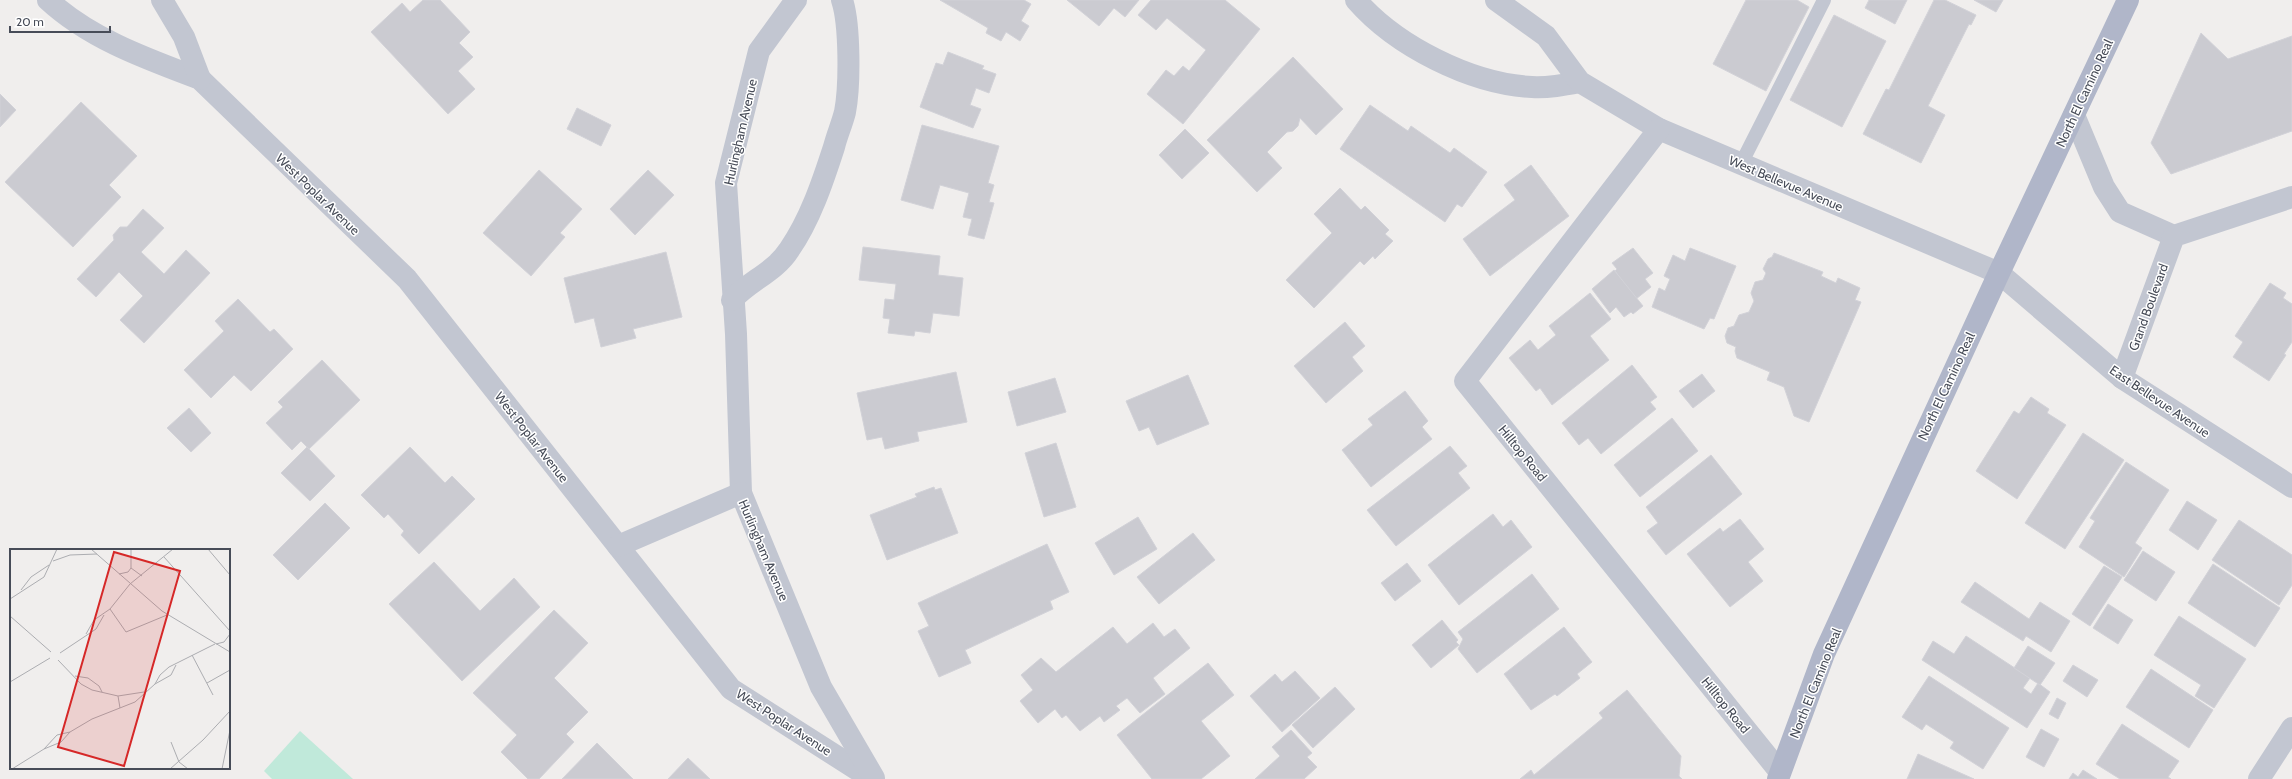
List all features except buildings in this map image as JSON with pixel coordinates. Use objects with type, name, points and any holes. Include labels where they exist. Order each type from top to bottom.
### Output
[{"type":"main road","name":"North El Camino Real","points":[[1779,776],[1824,654],[1999,273],[2128,0]]},
{"type":"street","name":"West Poplar Avenue","points":[[48,0],[58,9],[102,38],[158,63],[200,79],[407,279],[731,689],[873,779]]},
{"type":"street","name":"West Poplar Avenue","points":[[162,0],[184,37],[200,79]]},
{"type":"street","name":"Hurlingham Avenue","points":[[796,0],[759,51],[726,184],[732,300],[736,334],[741,493],[821,687],[873,779]]},
{"type":"street","points":[[732,300],[740,292],[773,268],[789,250],[819,193],[845,111],[848,54],[847,14],[842,0]]},
{"type":"street","points":[[1356,0],[1365,10],[1406,42],[1451,66],[1487,80],[1533,88],[1580,82]]},
{"type":"street","name":"West Bellevue Avenue","points":[[1496,0],[1546,36],[1580,82],[1659,129],[1999,273]]},
{"type":"street","points":[[2074,115],[2104,186],[2120,212],[2174,236],[2292,197]]},
{"type":"street","name":"Hilltop Road","points":[[1659,129],[1465,381],[1779,776]]},
{"type":"street","name":"Grand Boulevard","points":[[2122,378],[2174,236]]},
{"type":"street","name":"East Bellevue Avenue","points":[[1999,273],[2122,378],[2292,487]]},
{"type":"street","points":[[618,546],[741,493]]},
{"type":"street","points":[[2259,779],[2292,728]]},
{"type":"lane","points":[[1741,164],[1824,0]]},
{"type":"green space","points":[[300,731],[353,779],[272,779],[264,771]]}]
